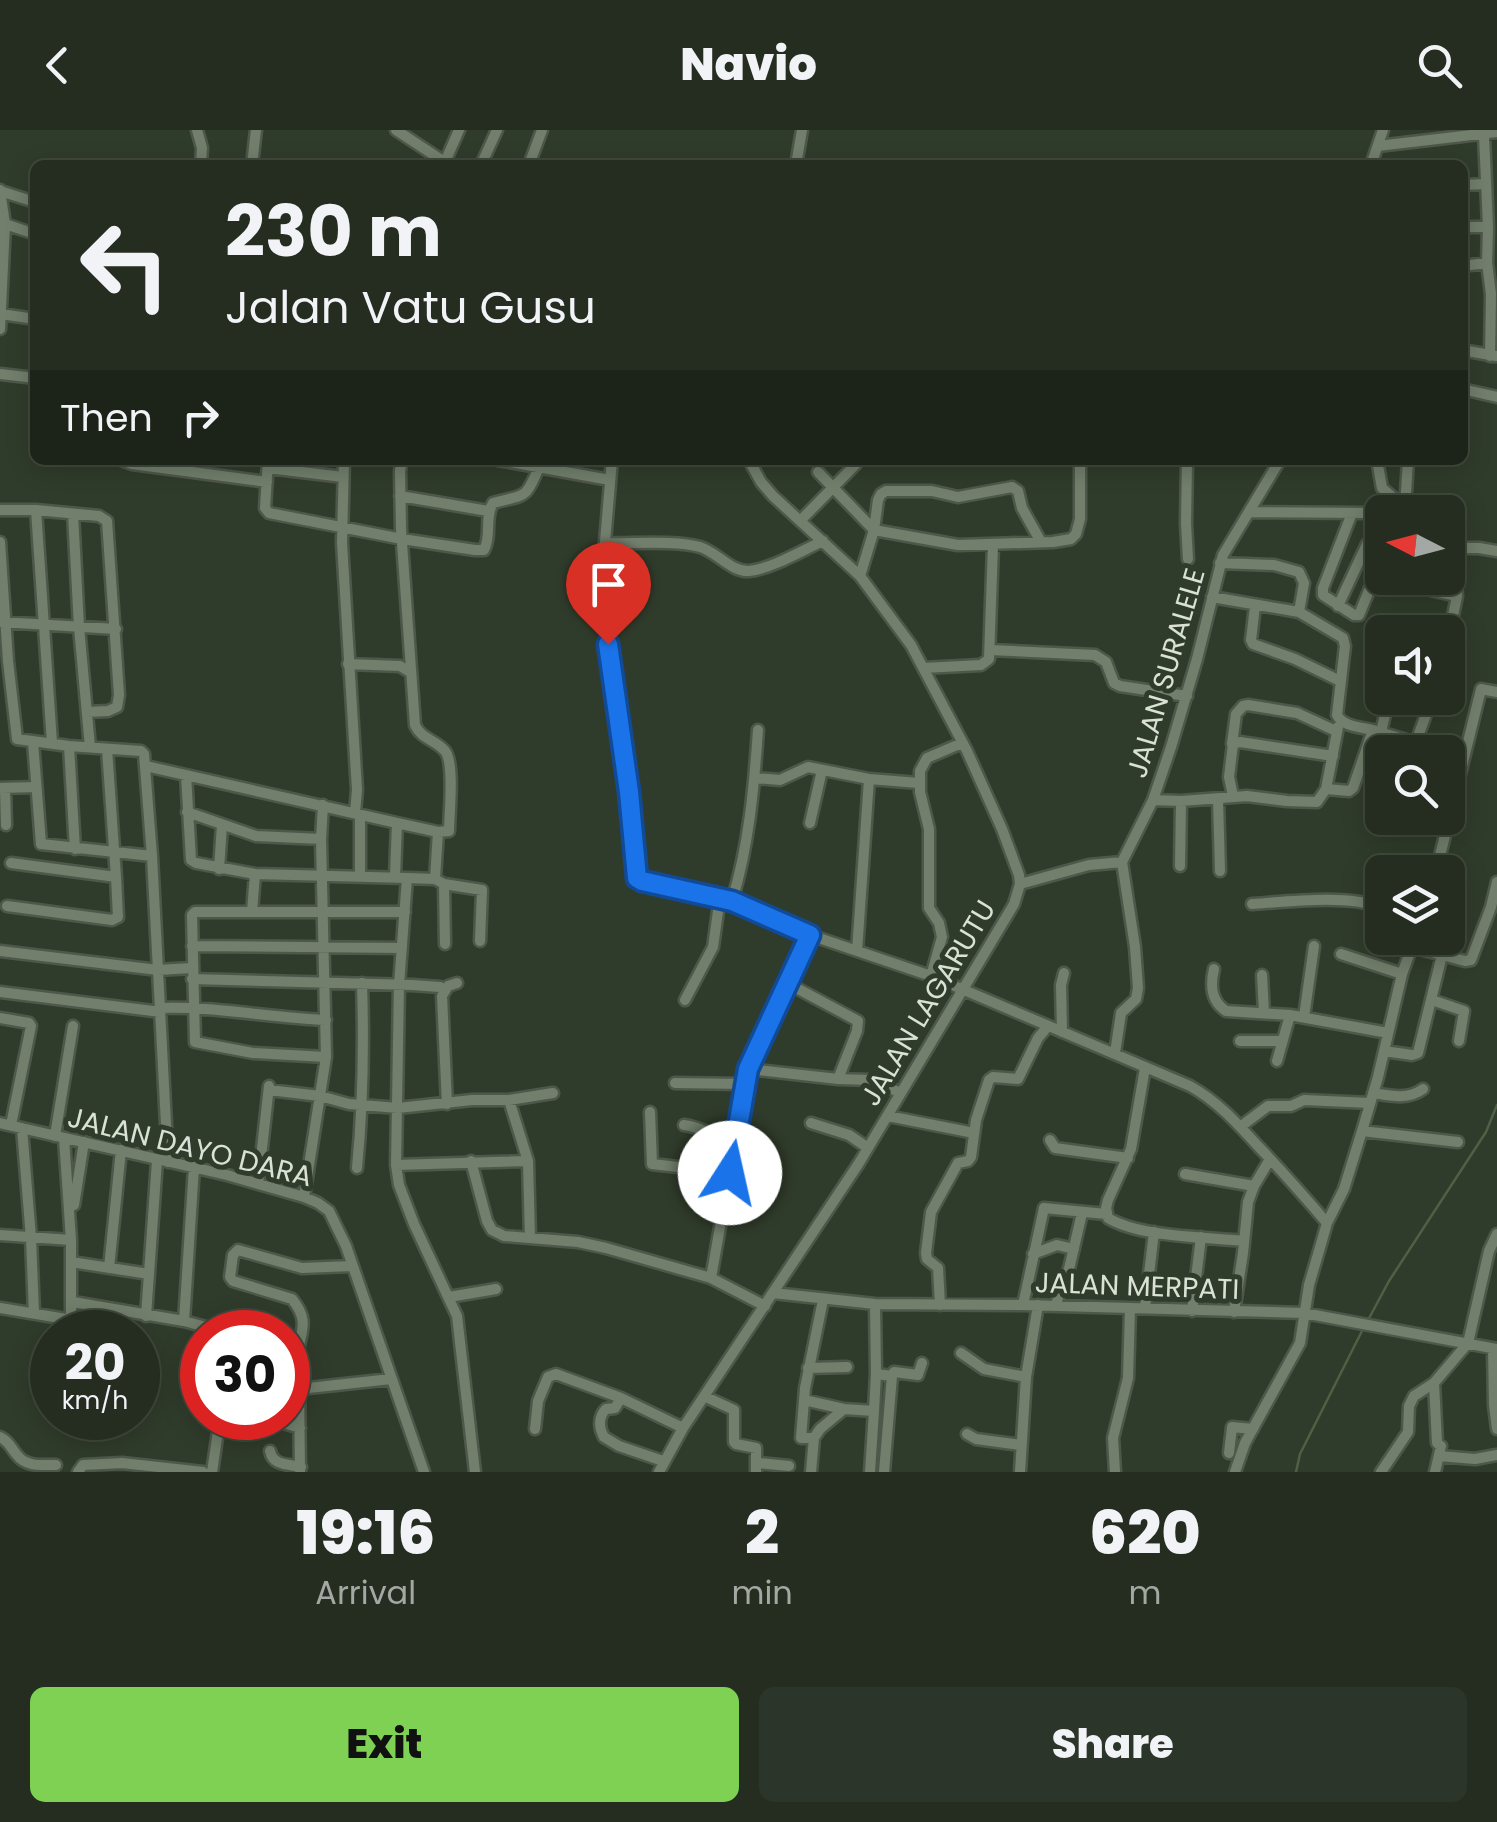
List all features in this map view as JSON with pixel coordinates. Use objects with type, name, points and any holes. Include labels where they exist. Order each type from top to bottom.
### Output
[{"type":"street","points":[[197,130],[201,160]]},
{"type":"street","points":[[253,160],[256,130]]},
{"type":"street","points":[[396,130],[441,160]]},
{"type":"street","points":[[448,160],[459,130]]},
{"type":"street","points":[[483,160],[497,130]]},
{"type":"street","points":[[531,160],[542,130]]},
{"type":"street","points":[[797,160],[802,130]]},
{"type":"street","points":[[1373,160],[1383,130]]},
{"type":"street","points":[[1378,146],[1428,135],[1497,132]]},
{"type":"street","points":[[1468,351],[1494,356],[1484,135]]},
{"type":"street","points":[[1468,185],[1486,184]]},
{"type":"street","points":[[0,328],[5,224],[0,190],[30,200]]},
{"type":"street","points":[[5,224],[30,232]]},
{"type":"street","points":[[1468,227],[1488,226]]},
{"type":"street","points":[[1468,266],[1487,264]]},
{"type":"street","points":[[1,314],[30,318]]},
{"type":"street","points":[[0,374],[30,377]]},
{"type":"street","points":[[1468,390],[1497,397]]},
{"type":"street","points":[[139,465],[266,482]]},
{"type":"street","points":[[268,465],[266,511],[402,539],[484,550],[488,511],[493,503],[526,494],[540,468]]},
{"type":"street","points":[[273,465],[343,478]]},
{"type":"street","points":[[344,465],[342,528],[360,876]]},
{"type":"street","points":[[146,766],[438,832],[449,831],[449,758],[442,748],[418,732],[410,672],[402,465]]},
{"type":"street","points":[[524,465],[610,480]]},
{"type":"street","points":[[612,465],[603,605],[637,878],[720,897],[810,935],[931,976],[1204,1094],[1240,1127],[1327,1223]]},
{"type":"street","name":"JALAN LAGARUTU","points":[[661,1466],[902,1094],[1014,904],[1020,884],[1002,829],[962,742],[903,634],[860,576],[761,482],[752,465]]},
{"type":"street","points":[[800,520],[855,465]]},
{"type":"street","points":[[818,472],[874,530],[958,545],[1071,539],[1080,519],[1080,465]]},
{"type":"street","points":[[1187,465],[1188,559]]},
{"type":"street","name":"JALAN SURALELE","points":[[1122,862],[1153,800],[1187,696],[1220,563],[1277,465]]},
{"type":"street","points":[[1377,465],[1382,488],[1390,495]]},
{"type":"street","points":[[1408,465],[1408,495]]},
{"type":"street","points":[[860,576],[874,530],[878,500],[886,490],[932,491],[958,497],[1012,487],[1018,491],[1022,508],[1041,542]]},
{"type":"street","points":[[400,496],[488,511]]},
{"type":"street","points":[[0,510],[100,516],[108,525],[117,708],[87,712]]},
{"type":"street","points":[[36,510],[52,744]]},
{"type":"street","points":[[1250,512],[1365,514]]},
{"type":"street","points":[[1352,513],[1322,591],[1354,616],[1360,615],[1368,595]]},
{"type":"street","points":[[73,514],[90,747]]},
{"type":"street","points":[[604,543],[699,546],[739,570],[750,570],[823,541]]},
{"type":"street","points":[[0,542],[2,622],[16,736],[32,742],[144,754],[160,1010],[162,1162],[146,1310]]},
{"type":"street","points":[[923,668],[981,664],[989,659],[993,544]]},
{"type":"street","points":[[1465,547],[1497,551]]},
{"type":"street","points":[[1338,606],[1365,548]]},
{"type":"street","points":[[1220,563],[1274,565],[1299,572],[1304,583],[1298,612]]},
{"type":"street","points":[[1452,595],[1457,596],[1453,615]]},
{"type":"street","points":[[1153,800],[1247,796],[1310,803],[1319,800],[1326,789],[1338,726],[1344,641],[1298,612],[1212,597]]},
{"type":"street","points":[[1255,606],[1253,644],[1340,681]]},
{"type":"street","points":[[2,622],[116,630]]},
{"type":"street","points":[[990,650],[1095,655],[1106,662],[1114,684],[1187,696]]},
{"type":"street","points":[[348,664],[400,666],[410,672]]},
{"type":"street","points":[[1465,750],[1480,689],[1497,692]]},
{"type":"street","points":[[1233,796],[1229,777],[1232,744],[1236,714],[1242,706],[1248,704],[1391,735]]},
{"type":"street","points":[[1326,789],[1353,788],[1383,715]]},
{"type":"street","points":[[732,901],[752,810],[758,730]]},
{"type":"street","points":[[32,742],[40,842],[152,856]]},
{"type":"street","points":[[931,976],[942,938],[940,923],[929,908],[929,829],[919,783],[924,761],[962,742]]},
{"type":"street","points":[[1232,744],[1333,756]]},
{"type":"street","points":[[69,746],[75,849]]},
{"type":"street","points":[[7,906],[118,917],[107,749]]},
{"type":"street","points":[[755,778],[780,780],[808,767],[869,779],[919,783]]},
{"type":"street","points":[[810,823],[822,770]]},
{"type":"street","points":[[186,775],[191,860],[255,874],[401,877],[482,890],[480,942]]},
{"type":"street","points":[[857,951],[869,779]]},
{"type":"street","points":[[6,825],[2,788],[36,786]]},
{"type":"street","points":[[1218,799],[1220,871]]},
{"type":"street","points":[[1180,866],[1181,801]]},
{"type":"street","points":[[304,1197],[326,1057],[323,805]]},
{"type":"street","points":[[187,812],[265,838],[321,839]]},
{"type":"street","points":[[397,823],[405,912],[398,984],[396,1165],[403,1196],[458,1324],[475,1472]]},
{"type":"street","points":[[219,869],[222,824]]},
{"type":"street","points":[[438,832],[444,944]]},
{"type":"street","points":[[1020,884],[1089,865],[1122,862],[1138,988],[1136,999],[1122,1012],[1115,1053]]},
{"type":"street","points":[[11,863],[116,877]]},
{"type":"street","points":[[252,912],[255,874]]},
{"type":"street","points":[[1384,1051],[1418,1053],[1442,955],[1470,960],[1497,882]]},
{"type":"street","points":[[685,1000],[713,947],[720,897]]},
{"type":"street","points":[[1252,904],[1333,900],[1365,903]]},
{"type":"street","points":[[326,1057],[254,1053],[195,1042],[191,918],[195,912],[405,912]]},
{"type":"street","points":[[712,1278],[748,1069],[810,935]]},
{"type":"street","points":[[192,946],[402,948]]},
{"type":"street","points":[[1304,1018],[1314,946]]},
{"type":"street","points":[[0,951],[192,974],[326,984],[398,984],[440,987],[445,991]]},
{"type":"street","points":[[1341,954],[1402,974]]},
{"type":"street","points":[[1234,1472],[1300,1343],[1309,1285],[1327,1223],[1344,1189],[1362,1131],[1409,955]]},
{"type":"street","points":[[1214,969],[1214,999],[1226,1012],[1290,1015],[1388,1033]]},
{"type":"street","points":[[1062,1032],[1064,973]]},
{"type":"street","points":[[1262,975],[1264,1013]]},
{"type":"street","points":[[357,1168],[364,1048],[362,983]]},
{"type":"street","points":[[447,1104],[442,996],[448,986],[458,983]]},
{"type":"street","points":[[787,983],[858,1021],[838,1080]]},
{"type":"street","points":[[0,992],[160,1010],[193,1008],[326,1020]]},
{"type":"street","points":[[1432,1000],[1464,1011],[1460,1042]]},
{"type":"street","points":[[1277,1061],[1290,1015]]},
{"type":"street","points":[[0,1018],[29,1022],[31,1026],[11,1126],[31,1238],[34,1310]]},
{"type":"street","points":[[71,1310],[70,1223],[60,1137],[73,1026]]},
{"type":"street","points":[[940,1305],[938,1268],[926,1253],[929,1218],[956,1166],[971,1158],[990,1078],[1018,1079],[1048,1026]]},
{"type":"street","points":[[1240,1040],[1282,1041]]},
{"type":"street","points":[[1145,1068],[1128,1158],[1108,1200],[1106,1214],[1122,1226],[1244,1241]]},
{"type":"street","points":[[748,1069],[871,1080],[902,1094]]},
{"type":"street","points":[[674,1083],[745,1084]]},
{"type":"street","points":[[258,1184],[269,1087],[335,1102],[398,1108],[552,1093]]},
{"type":"street","points":[[1240,1127],[1268,1106],[1292,1106],[1304,1100],[1406,1096],[1423,1089]]},
{"type":"street","points":[[509,1100],[528,1161],[530,1238]]},
{"type":"street","points":[[650,1112],[652,1164],[730,1173]]},
{"type":"street","points":[[888,1116],[974,1133]]},
{"type":"street","points":[[811,1123],[849,1135],[868,1148]]},
{"type":"street","points":[[684,1125],[735,1142]]},
{"type":"street","name":"JALAN DAYO DARA","points":[[11,1126],[258,1184],[322,1206],[331,1214],[352,1266],[424,1472]]},
{"type":"street","points":[[1362,1131],[1458,1142]]},
{"type":"street","points":[[1050,1140],[1055,1148],[1128,1158]]},
{"type":"street","points":[[70,1223],[84,1142]]},
{"type":"street","points":[[110,1268],[122,1150]]},
{"type":"street","points":[[1234,1312],[1248,1202],[1270,1159]]},
{"type":"street","points":[[472,1161],[487,1222],[504,1236],[606,1248],[712,1278],[765,1306]]},
{"type":"street","points":[[396,1165],[528,1161]]},
{"type":"street","points":[[185,1310],[194,1168]]},
{"type":"street","points":[[1185,1174],[1254,1186]]},
{"type":"street","points":[[1022,1304],[1044,1208],[1106,1214]]},
{"type":"street","points":[[1056,1306],[1082,1213]]},
{"type":"street","points":[[1145,1308],[1154,1232]]},
{"type":"street","points":[[0,1235],[71,1240]]},
{"type":"street","points":[[1192,1311],[1200,1237]]},
{"type":"street","points":[[1381,1472],[1408,1432],[1414,1396],[1434,1383],[1468,1343],[1495,1239]]},
{"type":"street","points":[[1034,1254],[1057,1245],[1074,1248]]},
{"type":"street","points":[[299,1310],[292,1299],[231,1280],[234,1253],[239,1250],[299,1268],[352,1266]]},
{"type":"street","points":[[71,1262],[149,1274]]},
{"type":"street","points":[[448,1296],[496,1289]]},
{"type":"street","name":"JALAN MERPATI","points":[[773,1293],[875,1304],[1022,1304],[1304,1313],[1495,1349]]},
{"type":"street","points":[[814,1438],[800,1436],[808,1368],[823,1300]]},
{"type":"street","points":[[72,1302],[114,1310]]},
{"type":"street","points":[[870,1472],[876,1374],[875,1304]]},
{"type":"street","points":[[1020,1472],[1026,1378],[1038,1306]]},
{"type":"street","points":[[0,1308],[30,1312]]},
{"type":"street","points":[[1115,1472],[1113,1438],[1128,1378],[1130,1308]]},
{"type":"street","points":[[1495,1349],[1497,1430]]},
{"type":"street","points":[[961,1353],[984,1368],[1026,1378]]},
{"type":"street","points":[[884,1472],[892,1376],[894,1372],[918,1375],[922,1363]]},
{"type":"street","points":[[808,1368],[847,1366]]},
{"type":"street","points":[[535,1430],[538,1401],[551,1374],[621,1398],[684,1428]]},
{"type":"street","points":[[876,1374],[892,1376]]},
{"type":"street","points":[[310,1388],[391,1380]]},
{"type":"street","points":[[1434,1383],[1441,1446],[1435,1472]]},
{"type":"street","points":[[706,1397],[734,1410],[734,1442],[756,1448],[757,1468],[788,1466]]},
{"type":"street","points":[[621,1398],[615,1408],[602,1414],[600,1427],[604,1438],[661,1466]]},
{"type":"street","points":[[804,1400],[874,1411]]},
{"type":"street","points":[[825,1472],[812,1470],[814,1438],[844,1409]]},
{"type":"street","points":[[1228,1453],[1232,1427],[1253,1429]]},
{"type":"street","points":[[967,1434],[976,1439],[1021,1445]]},
{"type":"street","points":[[0,1437],[8,1441],[20,1460],[56,1465]]},
{"type":"street","points":[[212,1472],[217,1440]]},
{"type":"street","points":[[270,1451],[277,1462],[300,1470],[300,1440]]},
{"type":"street","points":[[1438,1456],[1475,1459],[1497,1455]]},
{"type":"street","points":[[78,1472],[84,1464],[122,1463],[203,1472]]},
{"type":"waterway","points":[[1367,1322],[1389,1281],[1486,1132],[1497,1105]]},
{"type":"waterway","points":[[1296,1472],[1300,1454],[1363,1329]]},
{"type":"route","points":[[608,644],[637,878],[720,897],[810,935],[748,1069],[730,1173]]}]
